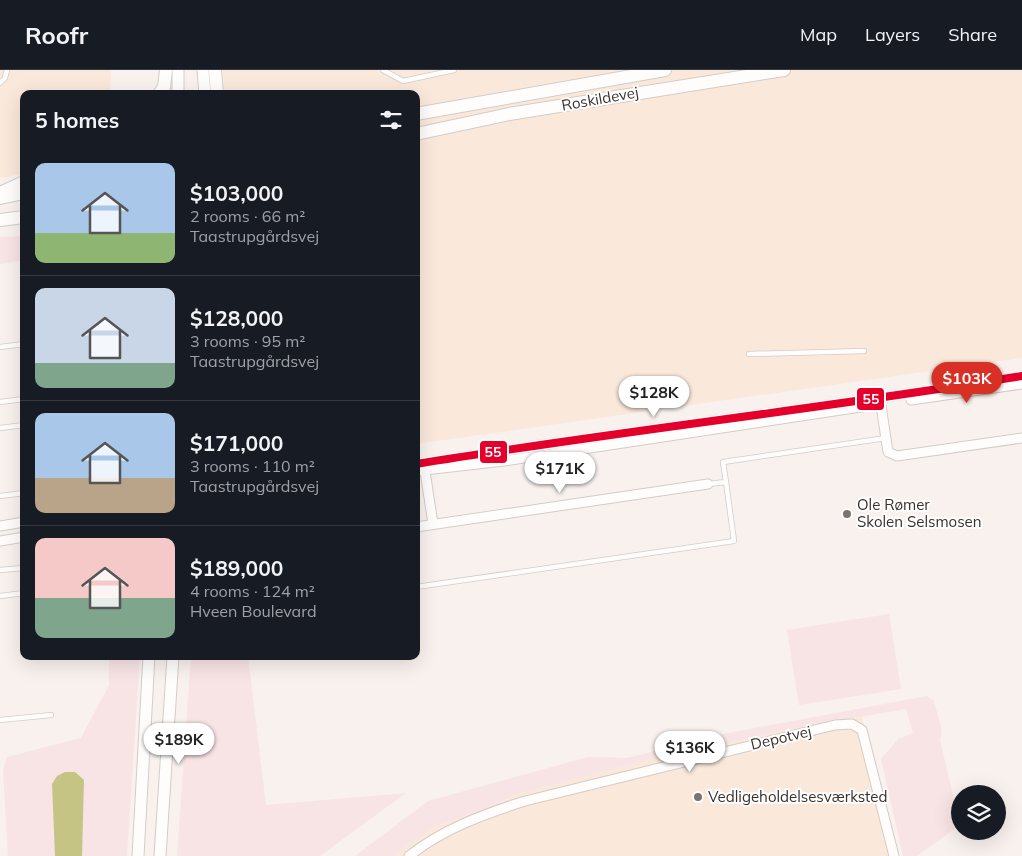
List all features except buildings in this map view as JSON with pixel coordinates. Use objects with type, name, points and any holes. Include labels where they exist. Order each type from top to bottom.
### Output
[{"type":"main road","points":[[162,90],[164,86],[166,70]]},
{"type":"main road","points":[[215,70],[217,90]]},
{"type":"main road","name":"Roskildevej","points":[[420,113],[665,70]]},
{"type":"main road","name":"Roskildevej","points":[[420,133],[509,114],[784,70]]},
{"type":"main road","points":[[0,193],[20,184]]},
{"type":"main road","points":[[0,198],[20,194]]},
{"type":"main road","points":[[0,220],[20,218]]},
{"type":"street","points":[[178,70],[178,90]]},
{"type":"street","points":[[204,70],[205,90]]},
{"type":"street","points":[[433,524],[420,471],[880,401],[1022,376]]},
{"type":"street","points":[[420,463],[502,450],[1022,384]]},
{"type":"street","points":[[880,401],[888,452],[897,456],[1022,438]]},
{"type":"street","points":[[420,526],[708,484]]},
{"type":"street","points":[[0,526],[20,523]]},
{"type":"street","points":[[0,541],[20,538]]},
{"type":"street","points":[[138,856],[149,660]]},
{"type":"street","points":[[160,856],[174,660]]},
{"type":"street","name":"Depotvej","points":[[409,856],[449,830],[490,812],[525,801],[758,742],[835,725],[852,724],[862,730],[894,856]]},
{"type":"lane","points":[[0,83],[5,78],[8,70]]},
{"type":"lane","points":[[383,70],[403,81],[454,70]]},
{"type":"lane","points":[[0,347],[20,344]]},
{"type":"lane","points":[[749,354],[864,350]]},
{"type":"lane","points":[[0,402],[20,400]]},
{"type":"lane","points":[[0,428],[20,426]]},
{"type":"lane","points":[[420,586],[734,541],[723,462],[886,438]]},
{"type":"lane","points":[[708,484],[726,482]]},
{"type":"lane","points":[[0,496],[20,494]]},
{"type":"lane","points":[[0,570],[20,568]]},
{"type":"lane","points":[[0,596],[20,594]]},
{"type":"lane","points":[[0,720],[51,715]]},
{"type":"shaded area","points":[[0,70],[111,70],[110,90],[20,90],[20,174],[0,177]]},
{"type":"shaded area","points":[[223,70],[1022,70],[1022,358],[420,443],[420,90],[224,90]]},
{"type":"shaded area","points":[[20,236],[20,261],[0,264],[0,237]]},
{"type":"shaded area","points":[[889,614],[901,689],[799,705],[787,630]]},
{"type":"shaded area","points":[[109,660],[140,660],[127,856],[8,856],[3,771],[7,757],[81,738],[109,685]]},
{"type":"shaded area","points":[[191,660],[248,660],[266,805],[406,793],[320,856],[177,856]]},
{"type":"shaded area","points":[[927,696],[934,701],[942,731],[940,740],[951,787],[951,831],[917,856],[903,856],[881,759],[898,739],[913,733],[906,709],[790,729],[645,761],[522,793],[432,828],[393,856],[355,856],[428,801],[588,757],[627,758],[723,734]]},
{"type":"shaded area","points":[[862,717],[897,856],[393,856],[432,828],[522,793],[645,761],[790,729]]},
{"type":"shaded area","points":[[65,772],[75,772],[84,780],[82,856],[55,856],[52,784],[57,776]]},
{"type":"transit line","name":"55","points":[[420,463],[1022,376]]},
{"type":"place","name":"Ole Rømer Skolen Selsmosen","points":[[847,514]]},
{"type":"place","name":"Vedligeholdelsesværksted","points":[[698,797]]}]
